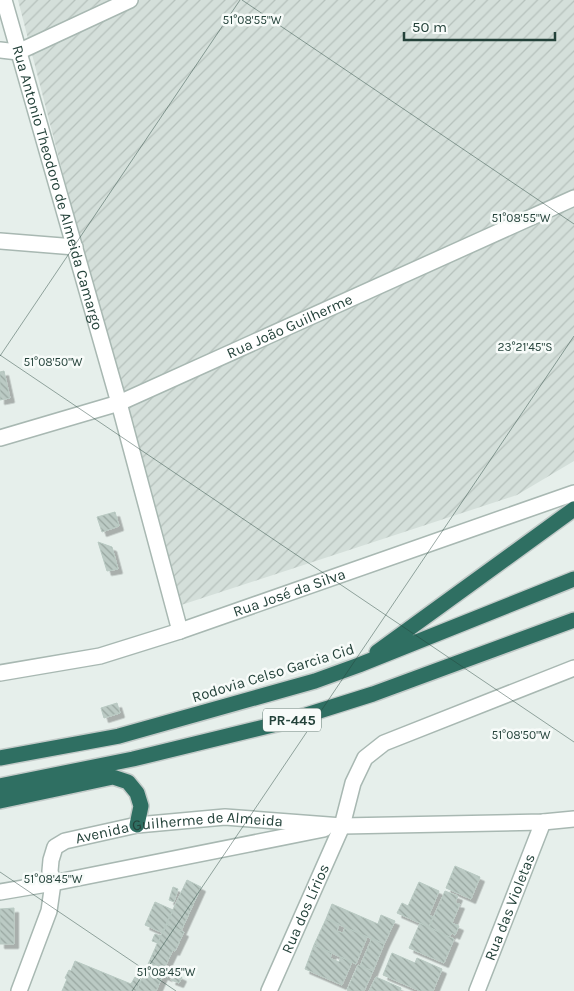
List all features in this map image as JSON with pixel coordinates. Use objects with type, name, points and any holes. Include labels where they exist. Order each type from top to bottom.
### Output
[{"type":"highway","points":[[359,666],[574,509]]},
{"type":"highway","name":"Rodovia Celso Garcia Cid","points":[[0,758],[119,736],[315,681],[359,666],[574,579]]},
{"type":"highway","name":"PR-445","points":[[0,786],[132,759],[281,723],[373,694],[574,620]]},
{"type":"highway","points":[[0,801],[113,777],[128,782],[137,793],[141,806],[137,825]]},
{"type":"street","name":"Rua Antonio Theodoro de Almeida Camargo","points":[[4,0],[119,403],[180,631]]},
{"type":"street","points":[[0,50],[18,52],[130,0]]},
{"type":"street","name":"Rua João Guilherme","points":[[0,438],[119,403],[574,198]]},
{"type":"street","points":[[0,241],[75,247]]},
{"type":"street","name":"Rua José da Silva","points":[[0,673],[100,656],[180,631],[574,493]]},
{"type":"street","name":"Rua dos Lírios","points":[[269,991],[342,826],[353,782],[365,758],[384,744],[574,668]]},
{"type":"street","name":"Avenida Guilherme de Almeida","points":[[53,883],[50,871],[51,860],[56,847],[65,841],[137,825],[225,816],[342,826],[574,820]]},
{"type":"street","name":"Rua das Violetas","points":[[477,991],[543,822]]},
{"type":"street","name":"Avenida Guilherme de Almeida","points":[[0,892],[342,826]]},
{"type":"street","points":[[19,991],[50,911],[53,883]]},
{"type":"shaded area","points":[[18,0],[574,0],[574,461],[517,495],[175,607]]},
{"type":"building","points":[[4,371],[10,398],[0,400],[0,372]]},
{"type":"building","points":[[115,512],[119,526],[102,532],[97,517]]},
{"type":"building","points":[[98,542],[112,547],[118,569],[107,571]]},
{"type":"building","points":[[117,703],[120,713],[104,718],[101,708]]},
{"type":"building","points":[[455,866],[480,877],[471,899],[446,888]]},
{"type":"building","points":[[187,880],[201,887],[181,931],[166,924]]},
{"type":"building","points":[[419,882],[439,891],[429,915],[433,917],[429,927],[397,913],[402,903],[408,906]]},
{"type":"building","points":[[173,887],[178,889],[174,902],[169,900]]},
{"type":"building","points":[[445,891],[458,896],[455,903],[460,904],[452,923],[459,926],[455,935],[452,933],[449,937],[429,927]]},
{"type":"building","points":[[155,902],[173,910],[163,933],[145,925]]},
{"type":"building","points":[[332,904],[378,924],[381,915],[395,921],[384,944],[326,919]]},
{"type":"building","points":[[14,908],[14,944],[0,944],[0,909]]},
{"type":"building","points":[[326,919],[339,924],[337,931],[343,933],[345,927],[367,937],[356,964],[314,945]]},
{"type":"building","points":[[420,923],[454,939],[444,963],[409,948]]},
{"type":"building","points":[[166,924],[184,932],[164,969],[149,962]]},
{"type":"building","points":[[155,934],[161,936],[158,943],[152,941]]},
{"type":"building","points":[[372,938],[384,944],[373,971],[360,966]]},
{"type":"building","points":[[314,945],[332,953],[330,958],[339,962],[341,957],[352,962],[342,985],[305,969]]},
{"type":"building","points":[[392,953],[415,963],[417,958],[442,969],[433,991],[420,991],[383,975]]},
{"type":"building","points":[[75,961],[131,984],[135,977],[141,981],[136,991],[62,991],[67,979],[65,978],[69,970],[71,971]]},
{"type":"building","points":[[149,962],[171,972],[168,977],[163,975],[156,991],[138,991],[137,990]]},
{"type":"building","points":[[358,965],[373,971],[364,991],[349,991],[347,990]]},
{"type":"building","points":[[174,973],[182,977],[179,983],[171,980]]},
{"type":"building","points":[[376,977],[401,988],[400,991],[369,991]]}]
